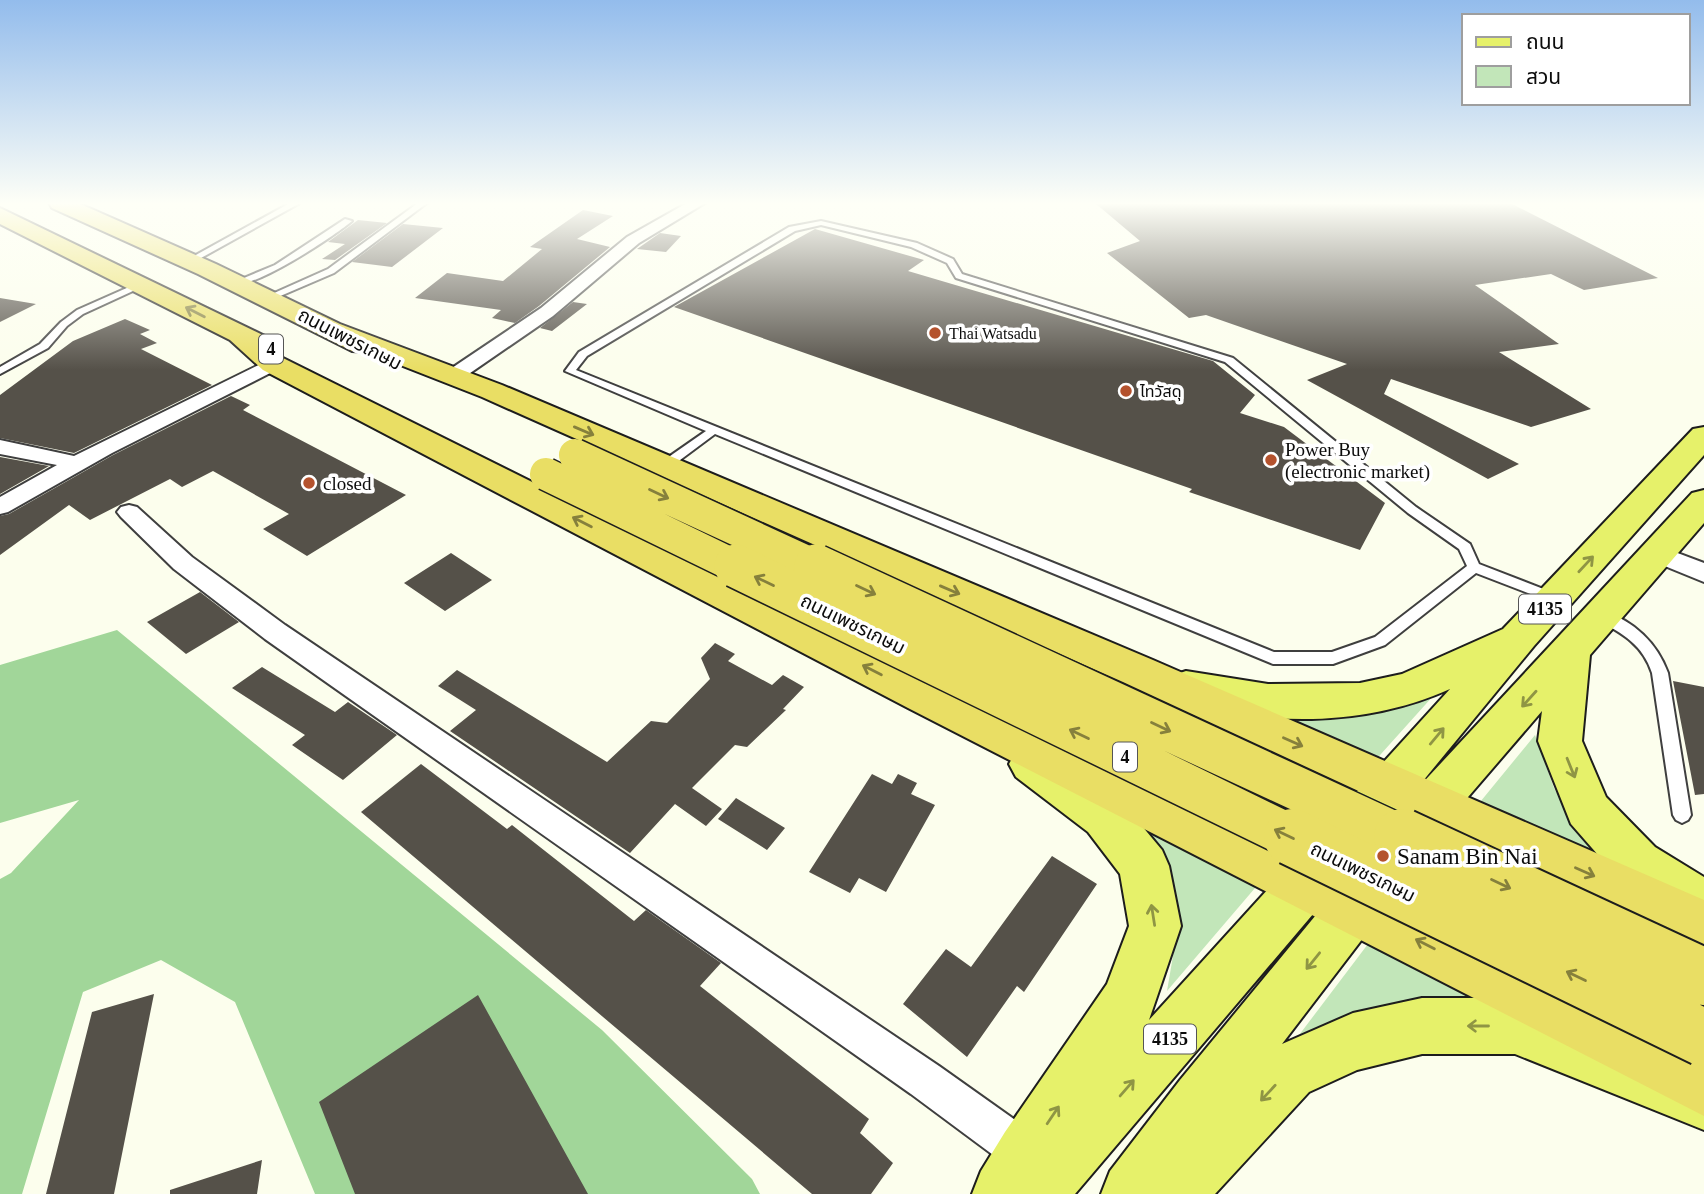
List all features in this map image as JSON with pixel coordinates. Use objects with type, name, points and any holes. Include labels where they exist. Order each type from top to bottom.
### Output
[{"type":"highway","name":"ถนนเพชรเกษม","points":[[86,259],[241,336],[560,465],[1704,977]]},
{"type":"highway","name":"ถนนเพชรเกษม","points":[[184,259],[340,332],[560,465],[1698,1075]]},
{"type":"highway","points":[[340,332],[453,376],[1138,671],[1704,927]]},
{"type":"highway","points":[[241,336],[273,363],[923,696],[1698,1075]]},
{"type":"highway","points":[[1151,808],[1199,815],[1217,812],[1233,799],[1243,778],[1246,761],[1244,746],[1236,726],[1217,708]]},
{"type":"highway","points":[[1698,1075],[1632,1014],[1619,987],[1615,969],[1616,948],[1626,925],[1646,920],[1704,927]]},
{"type":"main road","name":"4135","points":[[1412,795],[1430,743],[1520,636],[1704,436]]},
{"type":"main road","name":"4135","points":[[1133,1194],[1201,1101],[1331,896],[1412,795],[1570,653],[1704,501]]},
{"type":"main road","points":[[1138,671],[1202,692],[1270,701],[1345,701],[1409,688],[1520,636]]},
{"type":"main road","points":[[1570,653],[1560,741],[1588,810],[1637,863],[1704,905]]},
{"type":"main road","points":[[923,696],[1057,779],[1105,817],[1144,866],[1155,926],[1129,1001],[1021,1181]]},
{"type":"main road","name":"4135","points":[[1021,1181],[1331,896]]},
{"type":"main road","points":[[1172,1194],[1288,1071],[1353,1042],[1422,1027],[1515,1026],[1698,1075]]},
{"type":"street","points":[[453,376],[548,312],[611,259]]},
{"type":"street","points":[[0,507],[78,463],[273,363]]},
{"type":"street","points":[[0,447],[78,463]]},
{"type":"street","points":[[130,512],[183,563],[275,632],[925,1080],[1021,1181]]},
{"type":"street","points":[[1659,554],[1704,573]]},
{"type":"lane","points":[[189,261],[193,259]]},
{"type":"lane","points":[[237,283],[278,267],[291,259]]},
{"type":"lane","points":[[268,298],[331,271],[348,259]]},
{"type":"lane","points":[[743,259],[583,354],[570,371],[1273,658],[1333,658],[1380,641],[1474,566]]},
{"type":"lane","points":[[945,259],[950,261],[959,276],[1229,360],[1412,510],[1465,547],[1474,566],[1555,598]]},
{"type":"lane","points":[[0,371],[44,346],[58,329],[80,312],[141,285]]},
{"type":"lane","points":[[664,466],[714,430]]},
{"type":"lane","points":[[1603,616],[1639,637],[1653,653],[1660,673],[1682,816]]},
{"type":"green space","points":[[117,630],[602,1030],[752,1179],[760,1194],[315,1194],[235,1002],[161,960],[83,992],[22,1194],[0,1194],[0,879],[11,873],[79,800],[0,823],[0,665]]},
{"type":"green space","points":[[1434,695],[1372,764],[1269,716],[1348,717],[1373,714]]},
{"type":"green space","points":[[1535,735],[1554,788],[1568,814],[1631,876],[1476,807]]},
{"type":"green space","points":[[1146,821],[1261,881],[1167,991],[1175,944],[1165,872]]},
{"type":"green space","points":[[1371,940],[1502,1003],[1290,1047]]},
{"type":"building","points":[[356,259],[403,259],[392,267],[352,262]]},
{"type":"building","points":[[530,259],[596,259],[515,323],[492,318],[501,310],[415,298],[447,273],[503,281]]},
{"type":"building","name":"Thai Watsadu","points":[[761,259],[919,259],[924,260],[908,271],[1213,361],[1255,395],[1240,413],[1284,427],[1385,503],[1360,550],[1189,492],[1192,489],[674,307]]},
{"type":"building","points":[[1114,259],[1620,259],[1658,278],[1584,290],[1551,274],[1475,285],[1559,344],[1499,352],[1591,409],[1531,427],[1391,379],[1384,394],[1519,464],[1488,479],[1307,380],[1347,364],[1206,315],[1189,318]]},
{"type":"building","points":[[0,298],[36,304],[0,322]]},
{"type":"building","points":[[573,302],[587,304],[552,331],[540,328]]},
{"type":"building","points":[[125,319],[150,330],[140,334],[157,343],[141,349],[212,385],[74,453],[0,438],[0,395],[73,341]]},
{"type":"building","name":"closed","points":[[231,396],[250,405],[243,410],[406,495],[307,556],[263,529],[289,514],[213,471],[182,487],[170,479],[90,520],[69,505],[0,555],[0,516],[9,514],[113,455]]},
{"type":"building","points":[[0,457],[49,466],[0,494]]},
{"type":"building","points":[[451,553],[492,580],[445,611],[404,583]]},
{"type":"building","points":[[200,592],[239,622],[186,654],[147,622]]},
{"type":"building","points":[[715,643],[735,654],[728,661],[772,685],[783,675],[804,687],[783,709],[786,710],[747,747],[735,745],[692,788],[722,809],[706,826],[675,804],[630,853],[450,731],[476,710],[438,686],[457,670],[607,762],[651,721],[667,723],[710,679],[701,658]]},
{"type":"building","points":[[262,667],[335,712],[348,702],[397,735],[343,780],[292,745],[305,735],[232,688]]},
{"type":"building","points":[[1673,681],[1704,687],[1704,794],[1695,795]]},
{"type":"building","points":[[421,764],[507,829],[512,825],[634,921],[646,910],[721,963],[700,986],[869,1119],[860,1133],[893,1163],[871,1194],[812,1194],[361,812]]},
{"type":"building","points":[[872,774],[892,784],[898,774],[917,783],[911,794],[935,805],[886,892],[859,878],[850,893],[809,872]]},
{"type":"building","points":[[736,798],[785,828],[767,850],[718,819]]},
{"type":"building","points":[[1052,856],[1097,884],[1024,992],[1017,986],[967,1057],[903,1004],[946,949],[971,967]]},
{"type":"building","points":[[154,994],[114,1194],[46,1194],[92,1012]]},
{"type":"building","points":[[478,995],[588,1194],[355,1194],[319,1102]]},
{"type":"building","points":[[262,1160],[257,1194],[170,1194],[170,1190]]},
{"type":"place","name":"Thai Watsadu","points":[[935,333]]},
{"type":"place","name":"ไทวัสดุ","points":[[1126,391]]},
{"type":"place","name":"Power Buy (electronic market)","points":[[1271,460]]},
{"type":"place","name":"closed","points":[[309,483]]},
{"type":"place","name":"Sanam Bin Nai","points":[[1383,856]]}]
